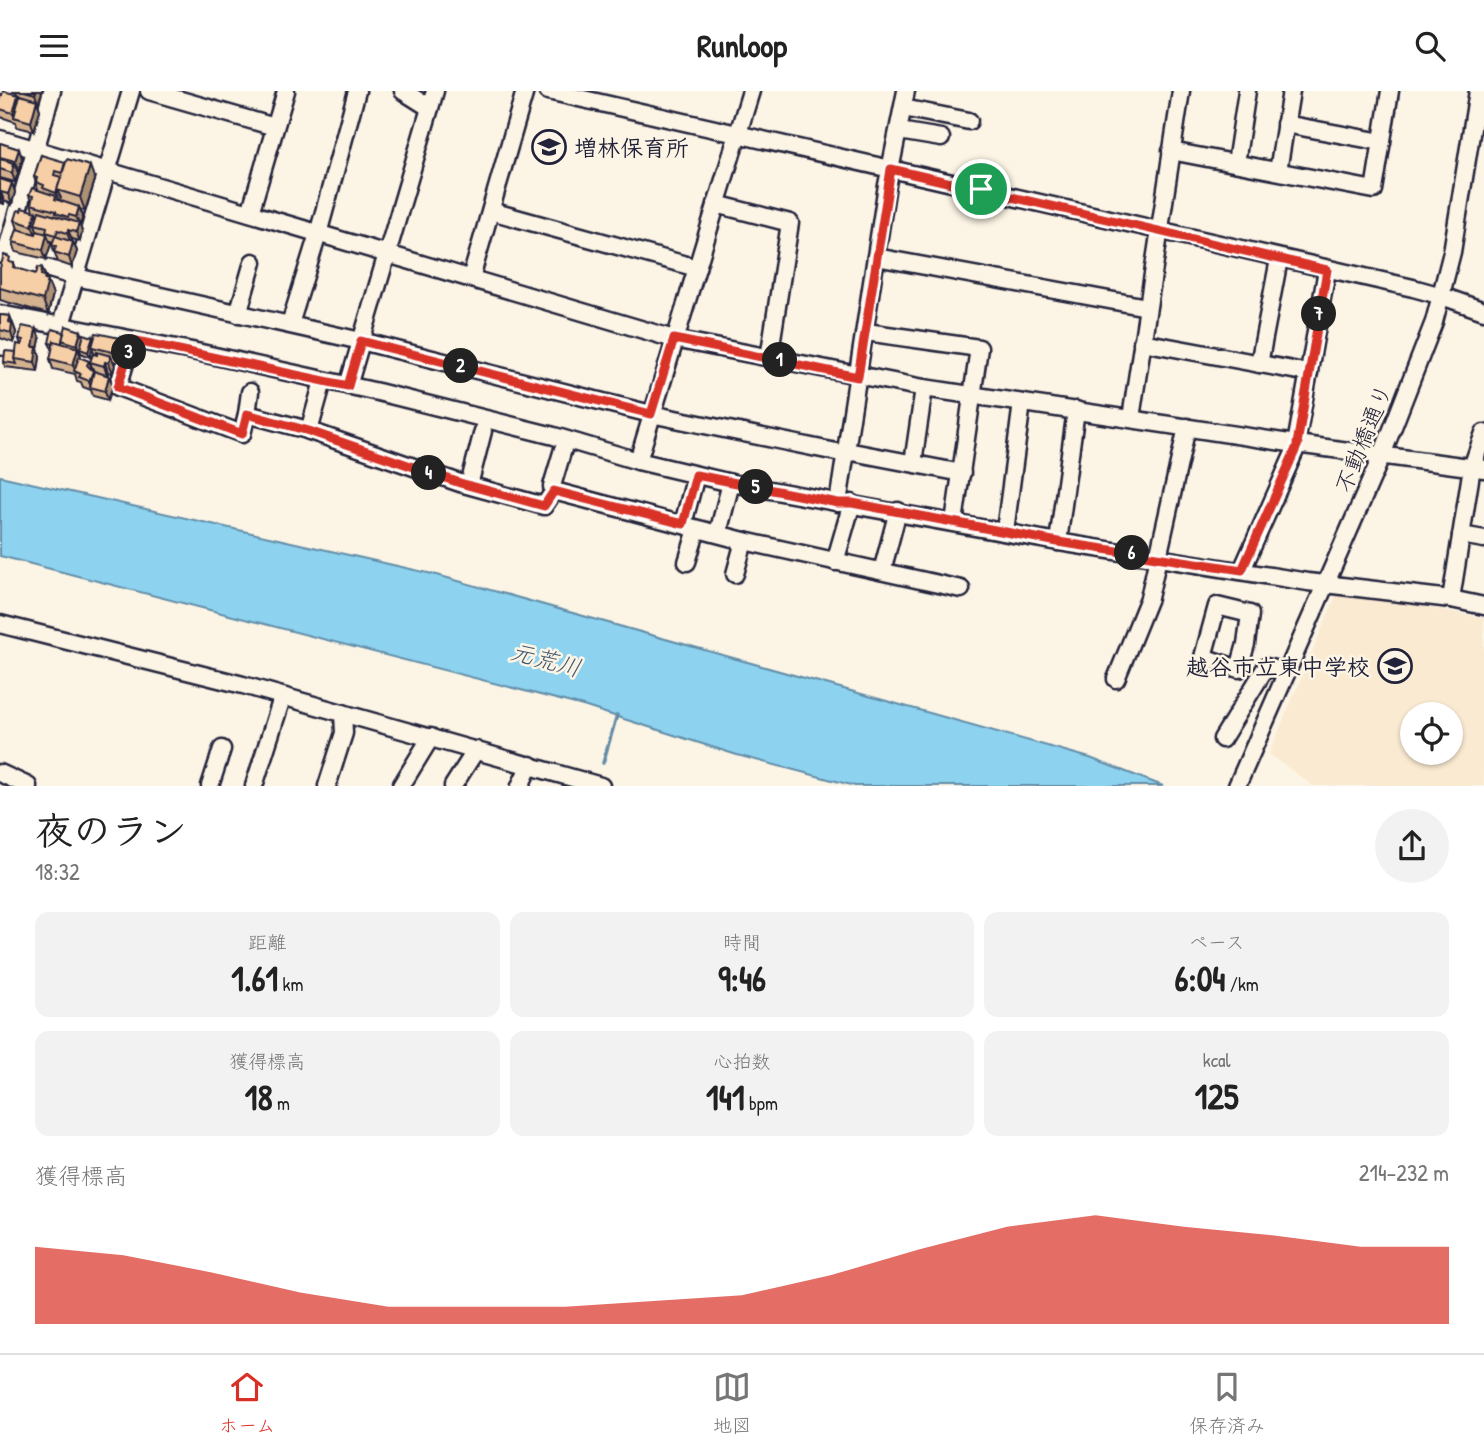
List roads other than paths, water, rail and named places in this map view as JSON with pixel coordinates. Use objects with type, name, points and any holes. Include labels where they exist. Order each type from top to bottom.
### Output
[{"type":"street","points":[[52,91],[35,150],[8,212],[2,255],[76,277],[290,324],[651,414],[962,473]]},
{"type":"street","points":[[61,325],[131,91]]},
{"type":"street","points":[[149,91],[275,127]]},
{"type":"street","points":[[250,213],[286,91]]},
{"type":"street","points":[[290,324],[357,91]]},
{"type":"street","points":[[403,91],[430,108]]},
{"type":"street","points":[[348,386],[435,91]]},
{"type":"street","points":[[471,278],[525,91]]},
{"type":"street","points":[[548,91],[1442,296],[1484,311]]},
{"type":"street","points":[[638,461],[751,91]]},
{"type":"street","points":[[835,562],[845,503],[846,452],[876,257],[906,91]]},
{"type":"street","points":[[1131,418],[1181,91]]},
{"type":"street","points":[[1236,163],[1247,91]]},
{"type":"street","points":[[1278,171],[1291,91]]},
{"type":"street","points":[[1171,151],[1374,190],[1387,91]]},
{"type":"street","name":"不動橋通り","points":[[1237,786],[1382,455],[1442,296],[1461,205],[1478,91]]},
{"type":"street","points":[[903,109],[969,121]]},
{"type":"street","points":[[1285,124],[1382,142]]},
{"type":"street","points":[[899,131],[941,138]]},
{"type":"street","points":[[0,139],[674,339],[924,388],[1297,444],[1478,468]]},
{"type":"street","points":[[716,204],[790,223],[769,358]]},
{"type":"street","points":[[491,211],[697,268]]},
{"type":"street","points":[[876,257],[1147,307]]},
{"type":"street","points":[[1259,364],[1279,259]]},
{"type":"street","points":[[238,314],[253,262]]},
{"type":"street","points":[[1242,570],[1297,444],[1327,270]]},
{"type":"street","points":[[0,314],[348,386],[554,436],[638,461],[731,483],[1058,542],[1484,605]]},
{"type":"street","points":[[0,346],[17,349],[24,319]]},
{"type":"street","points":[[866,333],[979,348],[954,522]]},
{"type":"street","points":[[132,340],[118,387],[242,434],[250,392]]},
{"type":"street","points":[[1142,342],[1309,373]]},
{"type":"street","points":[[309,431],[323,381]]},
{"type":"street","points":[[913,463],[924,388]]},
{"type":"street","points":[[1005,531],[1022,403]]},
{"type":"street","points":[[1058,542],[1076,410]]},
{"type":"street","points":[[247,414],[309,431],[469,485],[544,506],[553,492],[552,486],[563,449]]},
{"type":"street","points":[[1116,679],[1144,614],[1187,426]]},
{"type":"street","points":[[469,485],[483,431]]},
{"type":"street","points":[[1451,599],[1461,535],[1484,433]]},
{"type":"street","points":[[687,562],[696,475]]},
{"type":"street","points":[[718,533],[731,483]]},
{"type":"street","points":[[553,492],[744,541],[961,589]]},
{"type":"street","points":[[882,571],[898,511]]},
{"type":"street","points":[[1461,535],[1484,539]]},
{"type":"street","points":[[735,574],[744,541]]},
{"type":"street","points":[[0,624],[243,685],[530,765],[567,781],[601,786]]},
{"type":"street","points":[[1222,739],[1247,672],[1266,667],[1286,672]]},
{"type":"street","points":[[254,786],[282,698]]},
{"type":"street","points":[[327,786],[350,715]]},
{"type":"street","points":[[401,786],[431,737]]},
{"type":"street","points":[[210,786],[222,749]]},
{"type":"street","points":[[453,786],[476,750]]},
{"type":"street","points":[[520,786],[530,765]]},
{"type":"street","points":[[0,773],[28,786]]},
{"type":"water","name":"元荒川","points":[[0,476],[437,575],[1090,758],[1163,786],[855,786],[737,755],[583,706],[0,556]]},
{"type":"waterway","points":[[603,763],[617,715]]},
{"type":"place","name":"増林保育所","points":[[549,147]]},
{"type":"place","name":"越谷市立東中学校","points":[[1395,666]]}]
